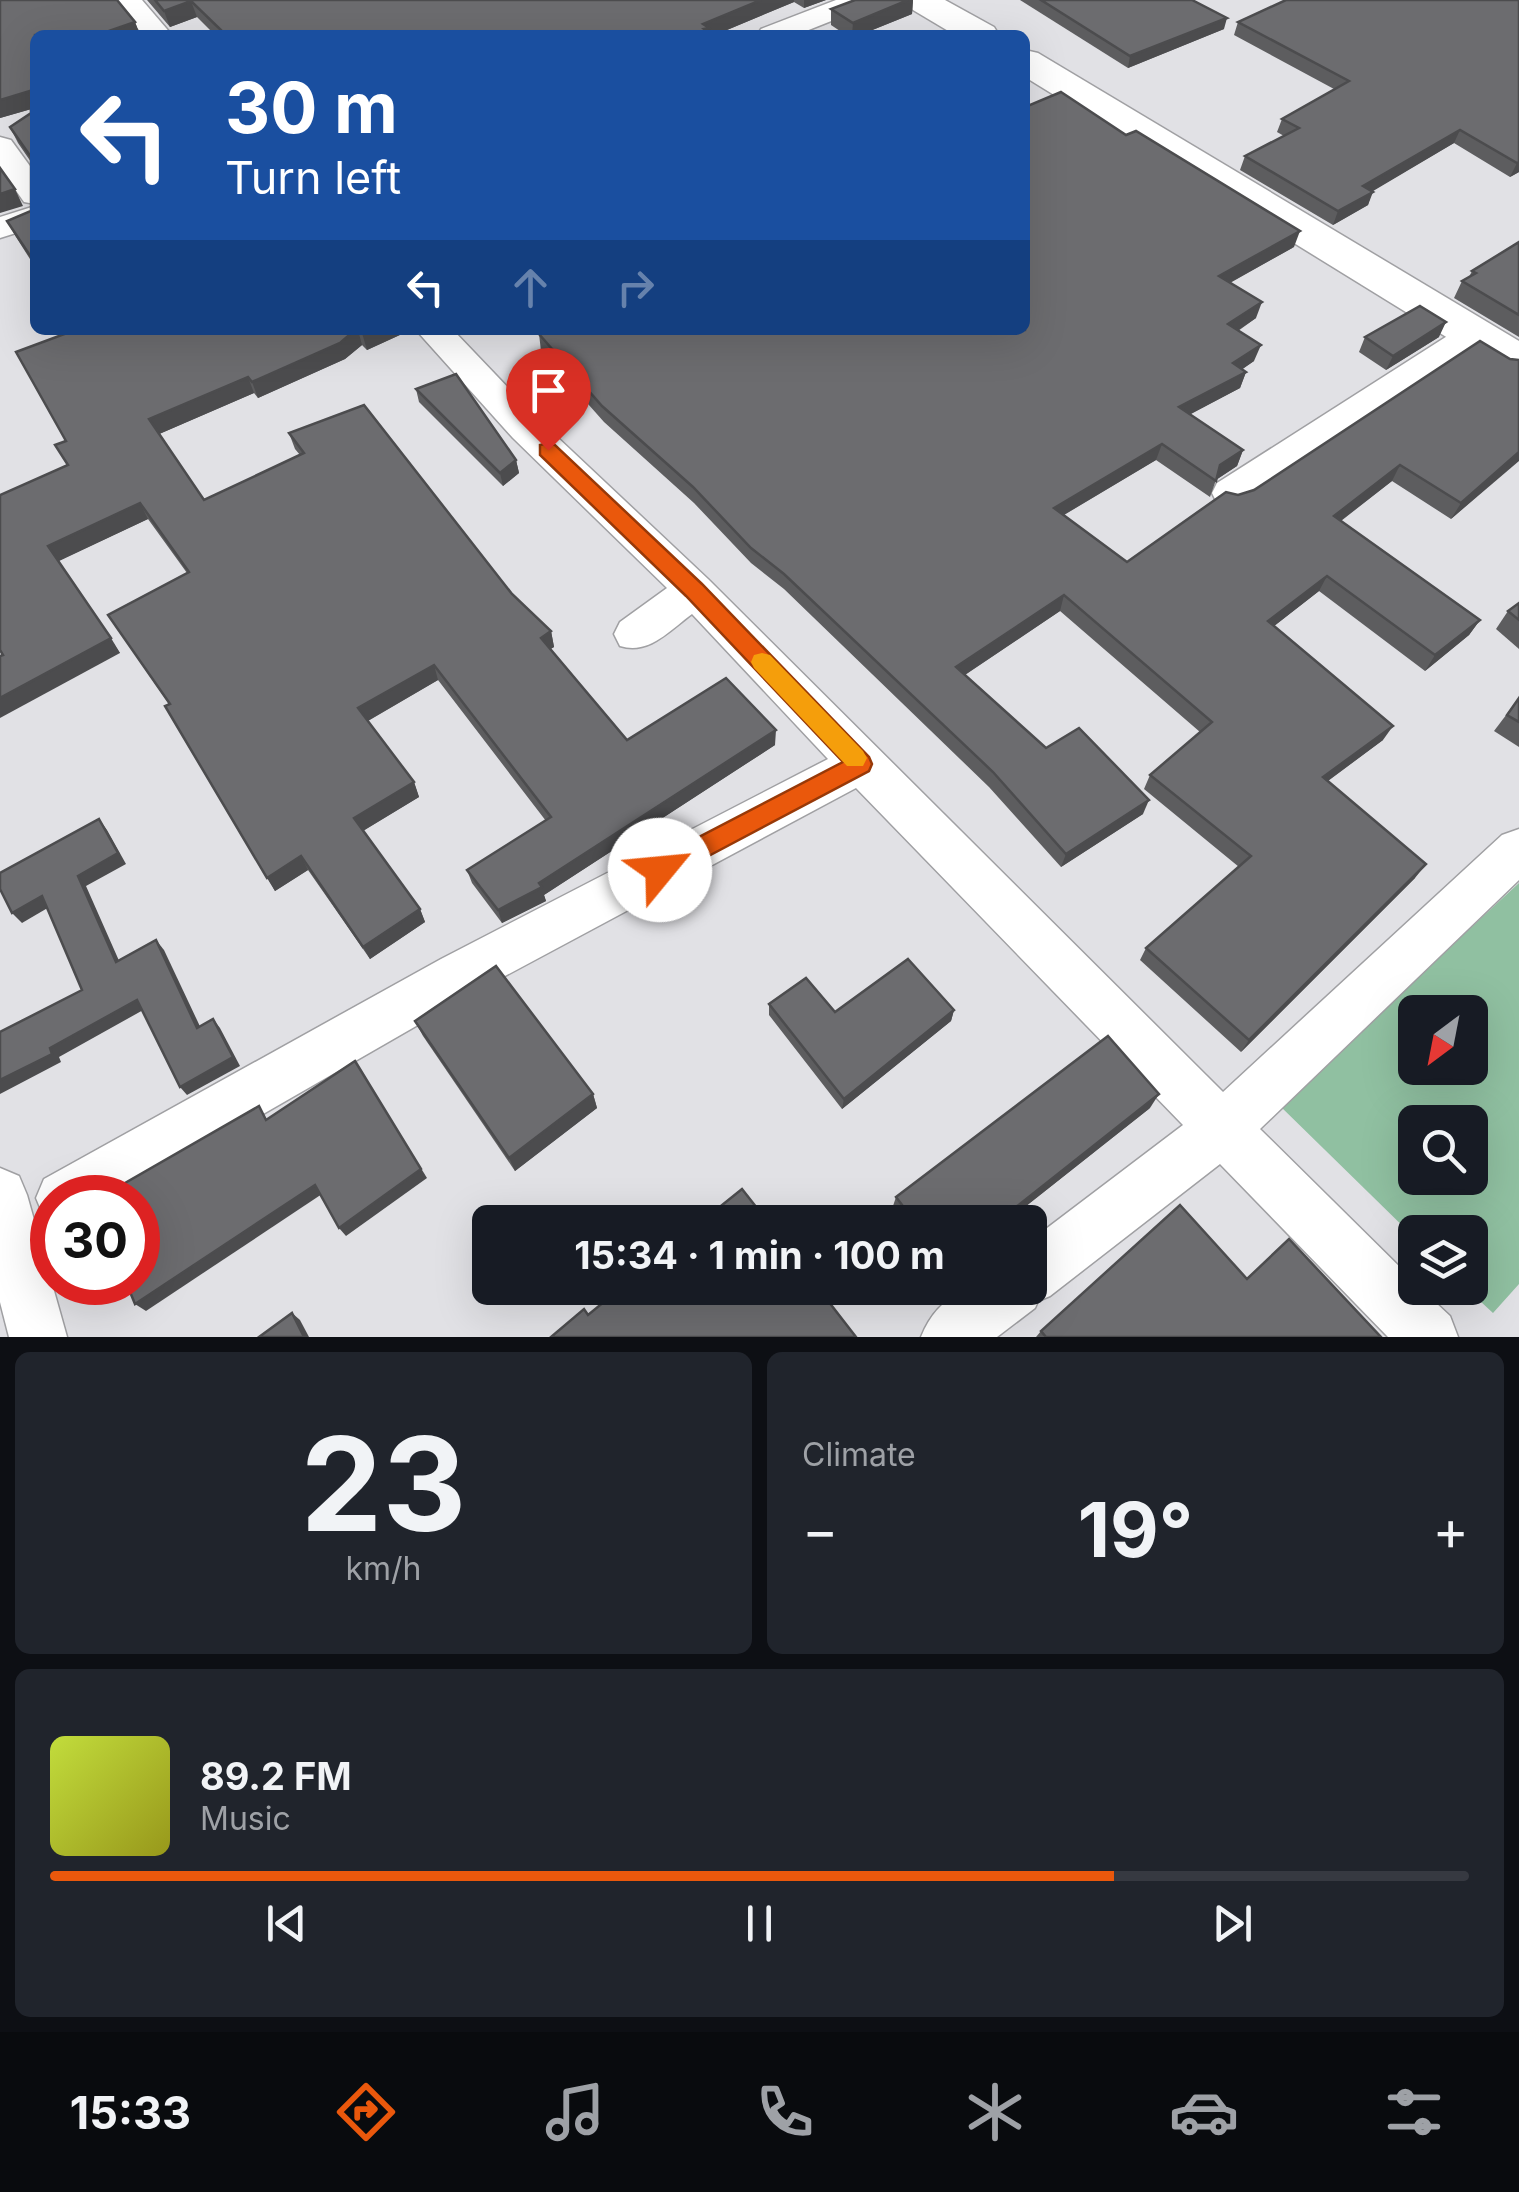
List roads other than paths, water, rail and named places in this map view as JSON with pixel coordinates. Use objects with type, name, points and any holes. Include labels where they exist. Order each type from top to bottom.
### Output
[{"type":"street","points":[[128,0],[154,30]]},
{"type":"street","points":[[784,30],[860,0]]},
{"type":"street","points":[[920,0],[972,30]]},
{"type":"street","points":[[1030,64],[1519,361]]},
{"type":"street","points":[[5,134],[30,186]]},
{"type":"street","points":[[0,228],[30,218]]},
{"type":"street","points":[[1231,494],[1474,334]]},
{"type":"street","points":[[438,335],[1429,1337]]},
{"type":"street","points":[[635,634],[694,590]]},
{"type":"street","points":[[105,1175],[459,975],[860,764]]},
{"type":"street","points":[[1047,1263],[1223,1128],[1519,850]]},
{"type":"street","points":[[21,1210],[38,1337]]},
{"type":"street","points":[[950,1337],[992,1305]]}]
